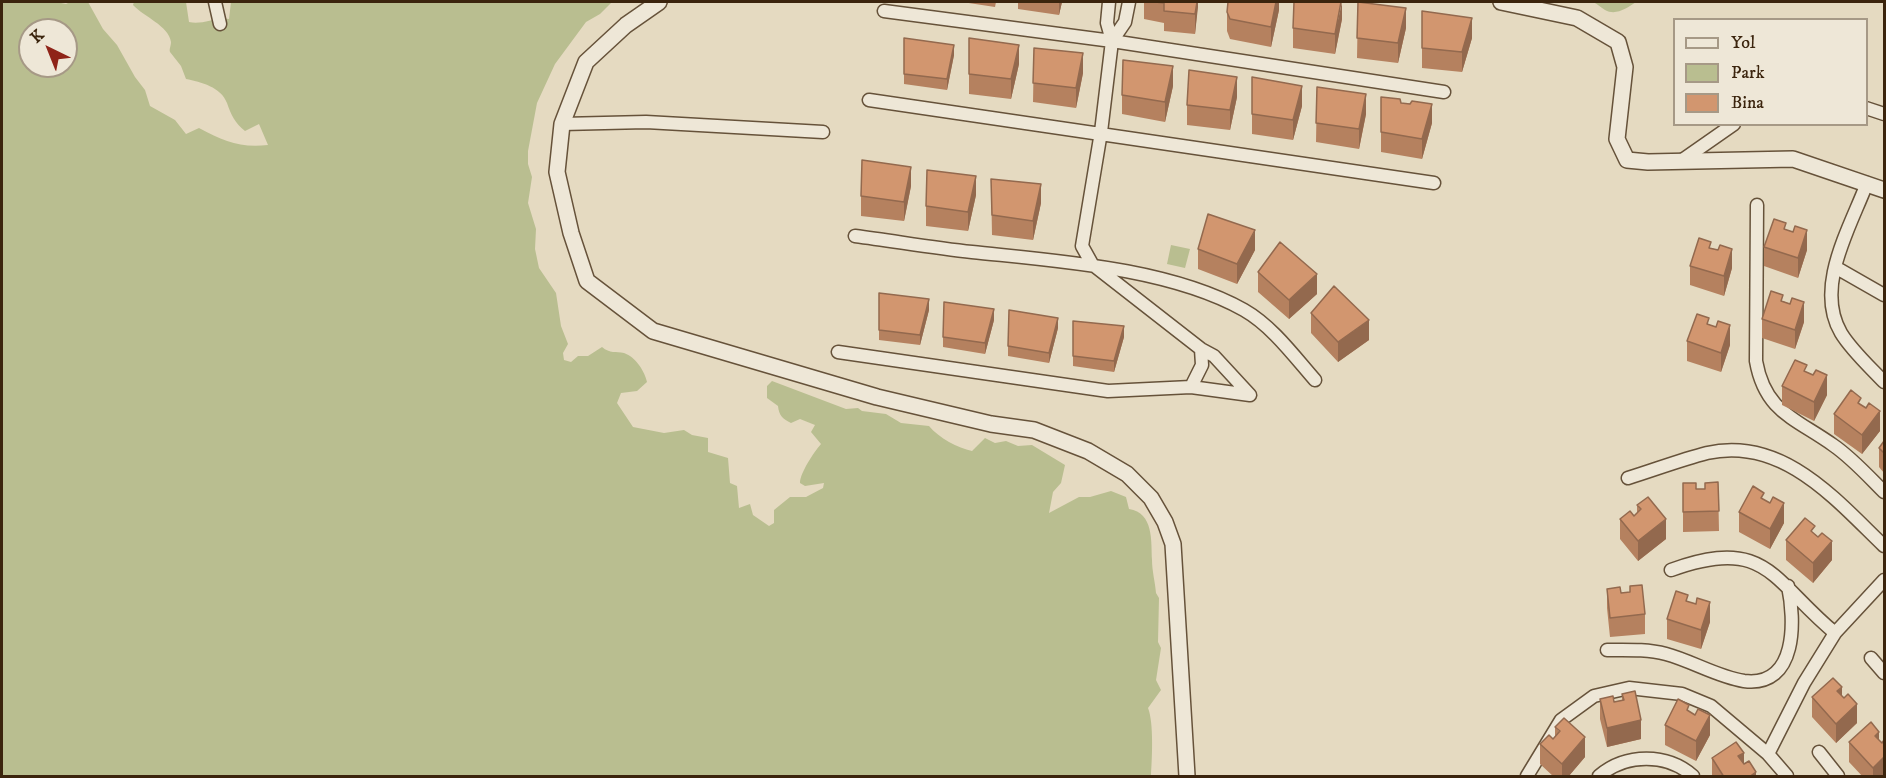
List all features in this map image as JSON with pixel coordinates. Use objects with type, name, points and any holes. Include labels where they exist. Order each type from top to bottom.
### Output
[{"type":"street","points":[[215,2],[220,24]]},
{"type":"street","points":[[659,2],[627,25],[586,62],[562,124],[556,172],[571,233],[587,281],[653,331],[877,397],[1055,436],[1102,458],[1139,485],[1159,510],[1173,544],[1187,777]]},
{"type":"street","points":[[838,352],[1108,391],[1191,387],[1250,395],[1214,356],[1092,264],[1082,246],[1101,132],[1112,41],[1107,23],[1109,2]]},
{"type":"street","points":[[1112,41],[1125,22],[1129,2]]},
{"type":"street","points":[[1501,2],[1577,18],[1618,42],[1625,67],[1617,139],[1627,160],[1792,159],[1884,190]]},
{"type":"street","points":[[884,11],[1112,41],[1444,92]]},
{"type":"street","points":[[869,100],[1101,132],[1434,183]]},
{"type":"street","points":[[1868,109],[1884,114]]},
{"type":"street","points":[[562,124],[646,122],[823,132]]},
{"type":"street","points":[[1682,161],[1731,126]]},
{"type":"street","points":[[1867,183],[1835,267],[1830,286],[1830,306],[1841,333],[1884,382]]},
{"type":"street","points":[[1757,205],[1756,361],[1760,382],[1768,398],[1791,417],[1835,446],[1884,492]]},
{"type":"street","points":[[855,236],[969,252],[1092,264],[1188,287],[1244,310],[1277,337],[1315,380]]},
{"type":"street","points":[[1835,267],[1884,295]]},
{"type":"street","points":[[1191,387],[1202,365],[1202,349]]},
{"type":"street","points":[[1628,478],[1709,453],[1745,450],[1774,458],[1800,470],[1884,546]]},
{"type":"street","points":[[1671,570],[1706,559],[1754,561],[1770,569],[1788,586],[1807,610],[1835,633]]},
{"type":"street","points":[[1768,754],[1804,683],[1835,633],[1884,580]]},
{"type":"street","points":[[1607,650],[1647,650],[1665,654],[1729,677],[1757,681],[1772,675],[1782,665],[1789,652],[1793,636],[1788,586]]},
{"type":"street","points":[[1871,658],[1884,673]]},
{"type":"street","points":[[1527,777],[1561,720],[1594,696],[1629,688],[1682,694],[1711,706],[1768,754],[1787,777]]},
{"type":"street","points":[[1819,752],[1838,777]]},
{"type":"street","points":[[1599,777],[1618,765],[1643,758],[1673,762],[1693,777]]},
{"type":"green space","points":[[2,2],[66,4],[88,2],[103,29],[117,45],[145,90],[150,106],[175,120],[186,134],[199,128],[232,142],[258,146],[268,145],[259,124],[245,131],[234,118],[220,93],[204,84],[186,79],[181,66],[170,52],[171,42],[166,31],[137,9],[133,5],[134,2],[186,2],[189,22],[194,23],[229,19],[231,2],[612,2],[600,14],[586,22],[555,64],[537,103],[528,151],[528,164],[532,177],[528,203],[536,229],[535,249],[539,268],[556,293],[561,326],[568,344],[563,353],[564,360],[571,362],[578,356],[588,356],[602,347],[624,353],[636,361],[647,382],[637,391],[621,393],[617,403],[633,427],[664,433],[684,430],[692,435],[708,438],[708,452],[728,458],[730,483],[737,486],[739,508],[750,504],[753,515],[769,526],[774,523],[774,510],[790,497],[806,497],[823,488],[824,483],[805,486],[800,483],[805,468],[821,444],[811,432],[815,425],[800,419],[791,423],[780,415],[778,406],[767,398],[767,386],[772,381],[846,409],[858,408],[862,411],[886,414],[901,423],[929,426],[949,442],[972,451],[985,438],[995,443],[1006,441],[1018,446],[1032,445],[1065,465],[1061,483],[1053,492],[1049,513],[1079,497],[1090,497],[1111,491],[1126,497],[1129,509],[1143,516],[1150,529],[1153,572],[1159,598],[1158,642],[1161,648],[1156,680],[1161,690],[1148,708],[1152,732],[1151,776],[2,776]]},
{"type":"green space","points":[[1593,2],[1636,2],[1621,10],[1609,12]]},
{"type":"green space","points":[[1171,245],[1190,249],[1185,268],[1167,264]]},
{"type":"building","points":[[1155,2],[1197,2],[1195,14],[1164,11],[1164,3]]},
{"type":"building","points":[[1228,2],[1276,2],[1271,27],[1230,19],[1227,12]]},
{"type":"building","points":[[1294,2],[1341,2],[1335,34],[1293,28]]},
{"type":"building","points":[[1358,2],[1406,8],[1398,43],[1357,38]]},
{"type":"building","points":[[1422,11],[1472,18],[1462,52],[1422,48]]},
{"type":"building","points":[[904,38],[954,45],[947,79],[904,74]]},
{"type":"building","points":[[969,38],[1019,45],[1011,79],[969,74]]},
{"type":"building","points":[[1034,48],[1083,53],[1076,88],[1033,83]]},
{"type":"building","points":[[1123,60],[1173,66],[1165,102],[1122,95]]},
{"type":"building","points":[[1189,70],[1237,77],[1230,110],[1187,105]]},
{"type":"building","points":[[1252,77],[1302,86],[1293,120],[1252,114]]},
{"type":"building","points":[[1317,87],[1366,94],[1359,129],[1316,123]]},
{"type":"building","points":[[1381,97],[1400,99],[1401,103],[1410,104],[1412,101],[1432,104],[1422,139],[1381,132]]},
{"type":"building","points":[[862,160],[911,167],[904,202],[861,196]]},
{"type":"building","points":[[927,170],[976,176],[968,212],[926,206]]},
{"type":"building","points":[[991,179],[1041,184],[1033,221],[992,215]]},
{"type":"building","points":[[1208,214],[1255,230],[1237,264],[1198,249]]},
{"type":"building","points":[[1774,219],[1786,223],[1784,229],[1793,232],[1795,226],[1807,230],[1798,258],[1764,247]]},
{"type":"building","points":[[1699,238],[1711,242],[1709,248],[1718,250],[1720,245],[1732,249],[1724,276],[1690,266]]},
{"type":"building","points":[[1280,242],[1317,274],[1289,300],[1258,272]]},
{"type":"building","points":[[1334,286],[1369,320],[1338,342],[1311,313]]},
{"type":"building","points":[[1771,291],[1783,295],[1781,301],[1790,304],[1792,298],[1804,302],[1795,330],[1762,319]]},
{"type":"building","points":[[879,293],[929,299],[920,335],[879,330]]},
{"type":"building","points":[[944,302],[994,309],[985,343],[943,337]]},
{"type":"building","points":[[1009,310],[1058,318],[1049,353],[1008,346]]},
{"type":"building","points":[[1697,314],[1709,318],[1707,324],[1716,327],[1718,321],[1730,325],[1721,353],[1687,341]]},
{"type":"building","points":[[1073,321],[1124,326],[1114,361],[1073,356]]},
{"type":"building","points":[[1795,360],[1807,365],[1804,371],[1813,375],[1816,370],[1827,375],[1814,402],[1782,386]]},
{"type":"building","points":[[1851,390],[1861,398],[1858,403],[1866,408],[1869,403],[1880,411],[1862,435],[1834,414]]},
{"type":"building","points":[[1884,441],[1884,453],[1879,448]]},
{"type":"building","points":[[1718,482],[1719,511],[1683,512],[1683,483],[1696,483],[1696,489],[1705,489],[1705,483]]},
{"type":"building","points":[[1753,486],[1764,493],[1761,498],[1770,503],[1773,497],[1784,503],[1770,529],[1739,512]]},
{"type":"building","points":[[1648,497],[1666,519],[1638,541],[1620,519],[1630,511],[1634,516],[1641,509],[1637,505]]},
{"type":"building","points":[[1805,518],[1815,526],[1811,531],[1818,537],[1822,533],[1832,541],[1813,563],[1786,540]]},
{"type":"building","points":[[1642,585],[1645,614],[1610,618],[1607,589],[1620,587],[1621,593],[1630,592],[1630,586]]},
{"type":"building","points":[[1676,591],[1688,595],[1686,601],[1696,604],[1697,598],[1710,602],[1701,630],[1667,619]]},
{"type":"building","points":[[1833,678],[1842,687],[1837,691],[1844,698],[1848,694],[1857,704],[1836,724],[1812,697]]},
{"type":"building","points":[[1635,691],[1641,720],[1607,728],[1600,699],[1613,696],[1614,702],[1624,700],[1622,694]]},
{"type":"building","points":[[1678,699],[1689,705],[1687,710],[1695,715],[1698,709],[1710,715],[1696,741],[1665,725]]},
{"type":"building","points":[[1564,718],[1585,737],[1562,764],[1540,744],[1549,735],[1553,739],[1560,731],[1555,727]]},
{"type":"building","points":[[1871,722],[1879,732],[1875,736],[1882,743],[1884,740],[1884,757],[1873,768],[1849,742]]},
{"type":"building","points":[[1736,742],[1744,753],[1738,756],[1744,764],[1749,761],[1756,772],[1749,777],[1724,777],[1712,758]]}]
